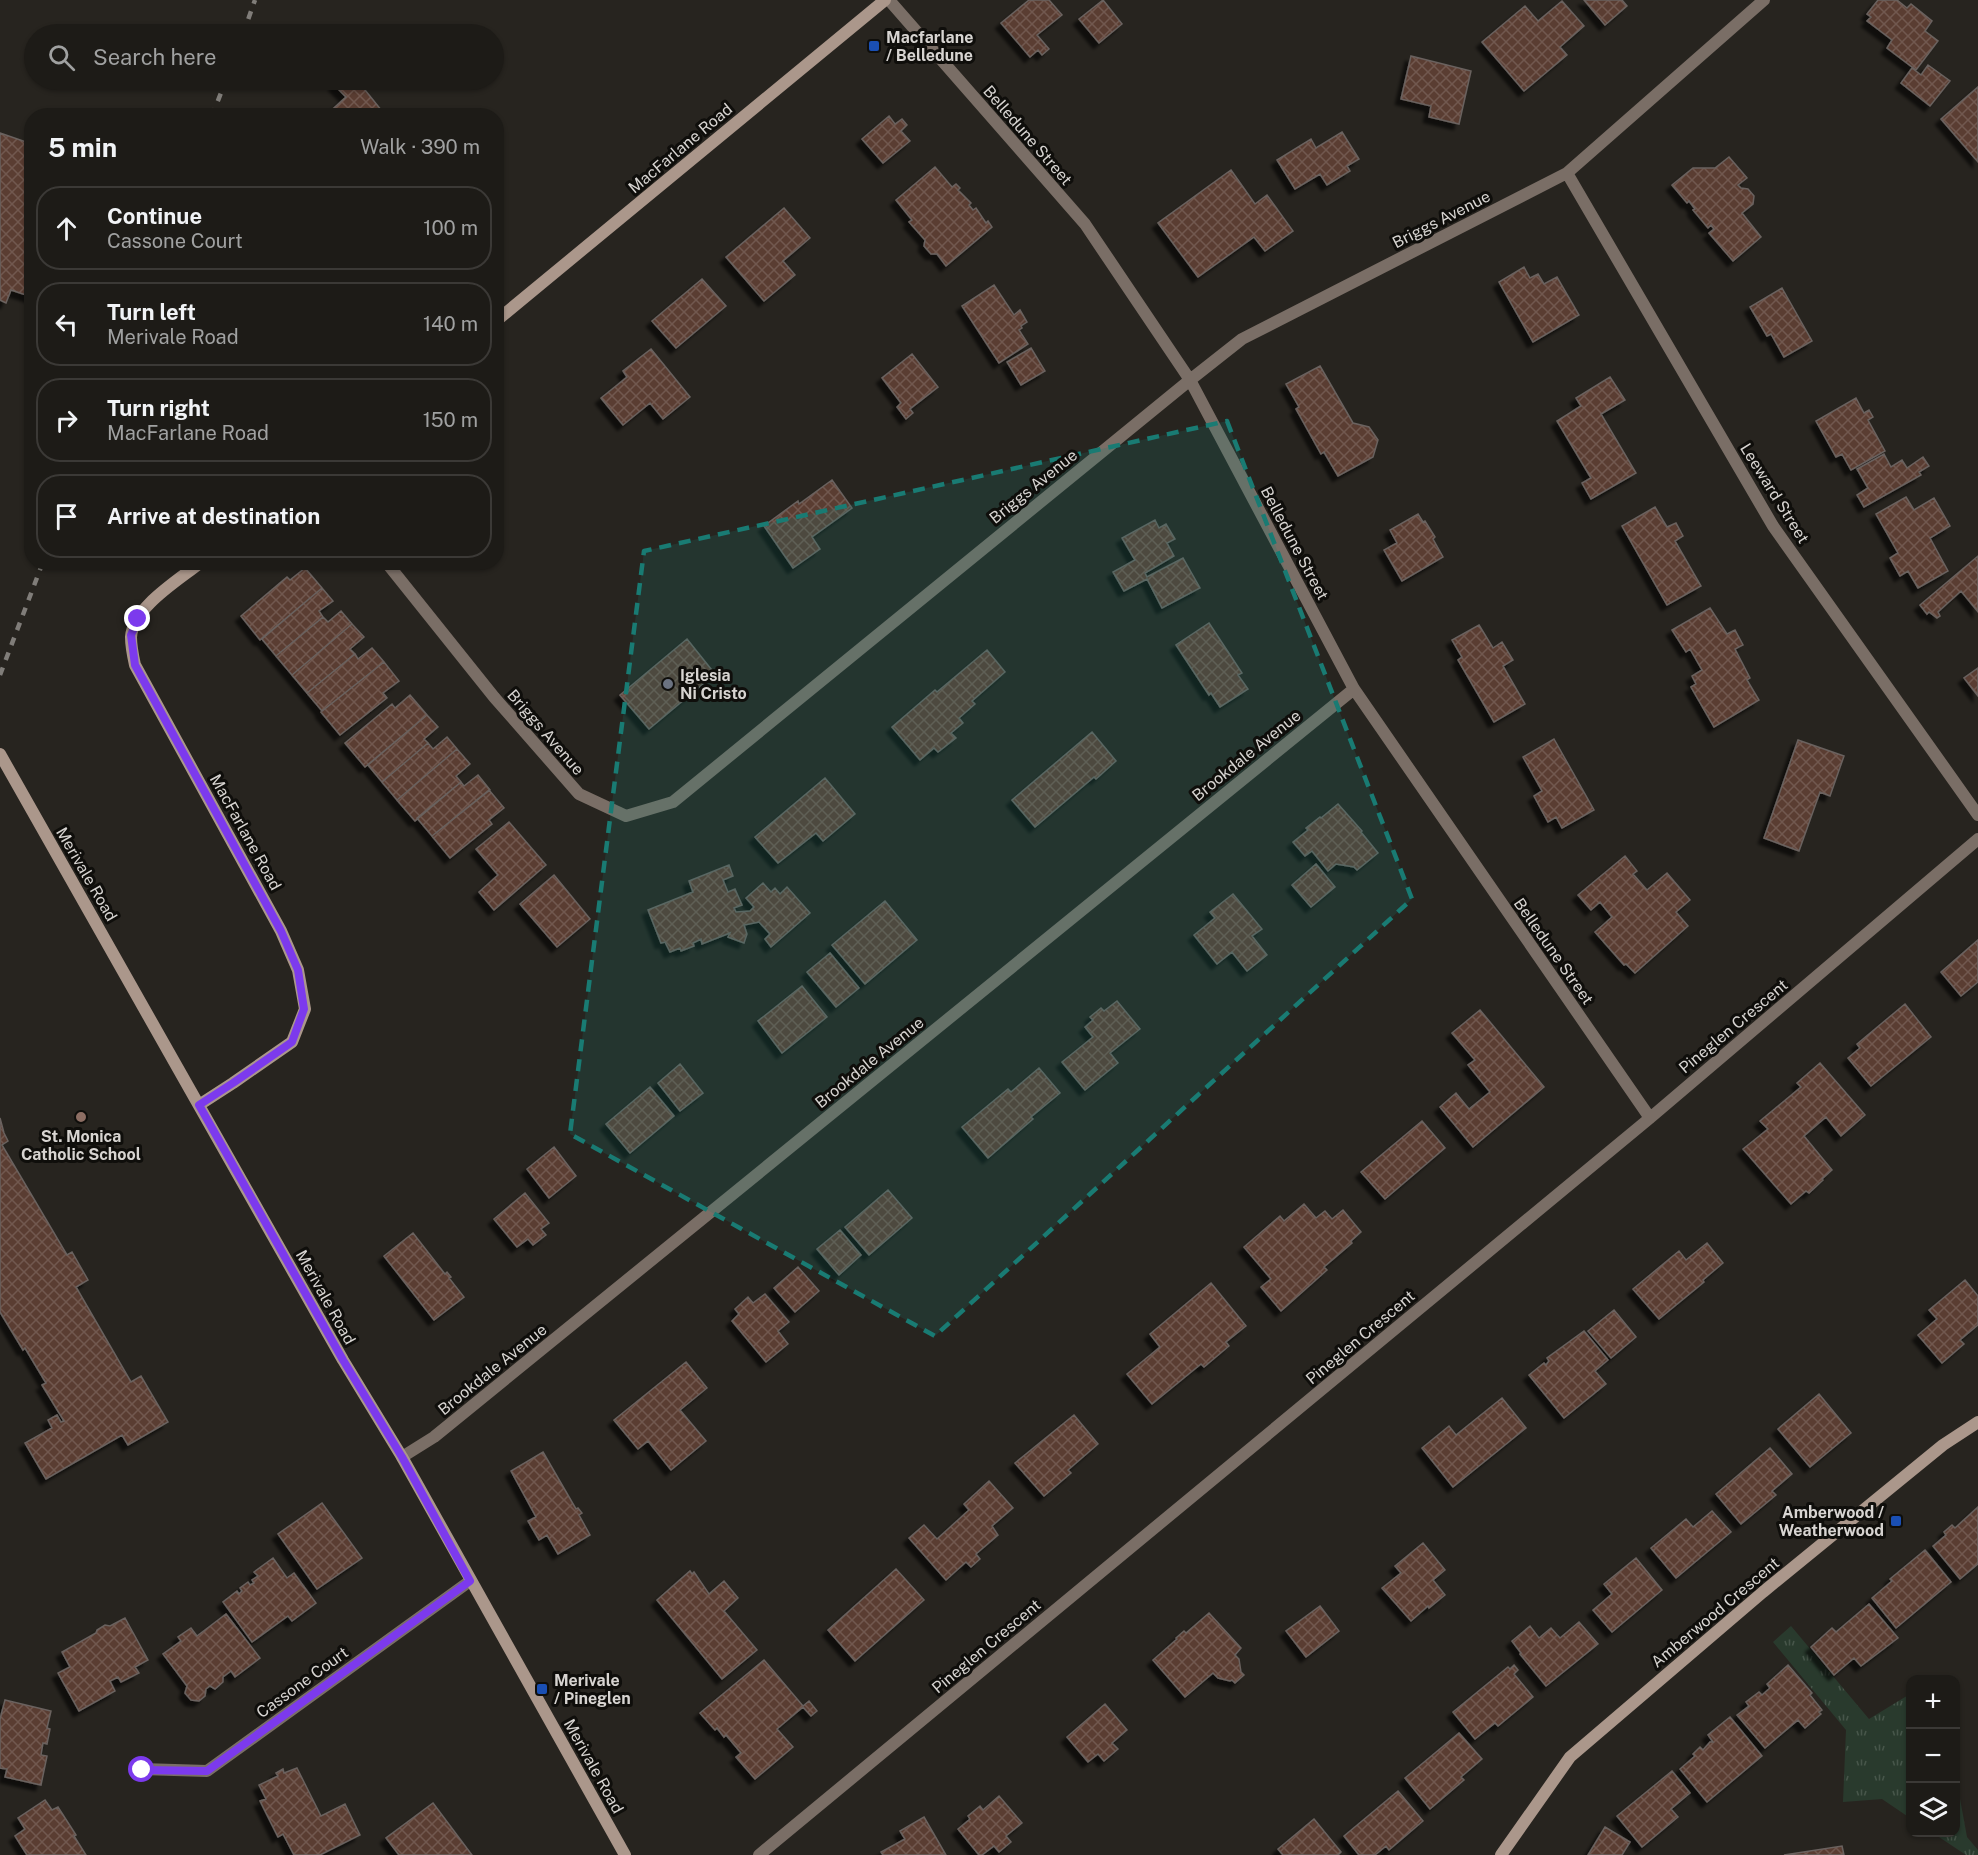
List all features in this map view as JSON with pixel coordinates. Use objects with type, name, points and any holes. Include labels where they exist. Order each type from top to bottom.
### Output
[{"type":"street","name":"MacFarlane Road","points":[[504,314],[885,0]]},
{"type":"street","name":"Belledune Street","points":[[890,0],[1085,224],[1190,380],[1354,689],[1650,1119]]},
{"type":"street","name":"Briggs Avenue","points":[[392,570],[494,697],[579,794],[626,816],[673,802],[1242,339],[1567,173],[1764,0]]},
{"type":"street","name":"Leeward Street","points":[[1567,173],[1773,526],[1978,815]]},
{"type":"street","name":"MacFarlane Road","points":[[191,570],[147,605],[131,635],[135,665],[281,931],[298,970],[304,1009],[292,1042],[199,1105]]},
{"type":"street","name":"Brookdale Avenue","points":[[402,1457],[444,1430],[1354,689]]},
{"type":"street","name":"Merivale Road","points":[[0,754],[343,1360],[402,1457],[625,1855]]},
{"type":"street","name":"Pineglen Crescent","points":[[759,1855],[1650,1119],[1978,839]]},
{"type":"street","name":"Amberwood Crescent","points":[[1501,1855],[1570,1757],[1772,1585],[1943,1445],[1978,1422]]},
{"type":"street","name":"Cassone Court","points":[[142,1770],[207,1771],[470,1581]]},
{"type":"highlighted area","points":[[1227,421],[1412,899],[935,1336],[570,1134],[644,551]]},
{"type":"green space","points":[[1791,1626],[1869,1719],[1906,1696],[1906,1815],[1882,1799],[1843,1802],[1846,1730],[1773,1642]]},
{"type":"green space","points":[[1960,1799],[1967,1837],[1978,1850],[1978,1855],[1966,1855],[1939,1837],[1960,1837]]},
{"type":"building","points":[[1029,0],[1049,0],[1062,15],[1037,35],[1049,49],[1042,55],[1038,50],[1030,57],[1001,23]]},
{"type":"building","points":[[1103,0],[1122,24],[1099,43],[1079,19]]},
{"type":"building","points":[[1584,0],[1622,0],[1627,6],[1605,25]]},
{"type":"building","points":[[1878,0],[1897,0],[1907,8],[1911,4],[1932,21],[1925,31],[1938,41],[1916,70],[1887,48],[1892,40],[1867,21],[1871,17],[1867,14]]},
{"type":"building","points":[[1562,1],[1584,26],[1560,47],[1567,55],[1524,91],[1482,42],[1525,6],[1538,21]]},
{"type":"building","points":[[1411,56],[1471,71],[1459,124],[1429,117],[1431,106],[1401,99]]},
{"type":"building","points":[[1928,65],[1950,81],[1930,106],[1901,83],[1912,68],[1921,75]]},
{"type":"building","points":[[1978,87],[1978,162],[1941,119]]},
{"type":"building","points":[[339,90],[365,90],[380,108],[334,108],[346,97]]},
{"type":"building","points":[[889,116],[895,124],[902,119],[907,125],[901,131],[910,141],[883,163],[862,139]]},
{"type":"building","points":[[1342,132],[1359,159],[1347,166],[1350,171],[1327,185],[1320,174],[1295,189],[1277,160],[1311,139],[1316,148]]},
{"type":"building","points":[[0,133],[24,141],[24,294],[11,290],[6,303],[0,300]]},
{"type":"building","points":[[1729,157],[1747,178],[1738,185],[1748,189],[1754,196],[1753,204],[1742,213],[1761,237],[1733,261],[1709,233],[1714,229],[1711,225],[1708,228],[1693,210],[1695,209],[1689,201],[1687,203],[1672,185],[1693,168],[1715,168]]},
{"type":"building","points":[[935,167],[952,187],[956,184],[960,188],[958,190],[971,203],[969,205],[973,210],[976,208],[986,223],[988,221],[992,227],[946,266],[937,254],[931,254],[924,246],[925,240],[909,222],[912,220],[896,200]]},
{"type":"building","points":[[1231,170],[1255,204],[1267,195],[1293,231],[1265,251],[1254,237],[1198,277],[1158,223]]},
{"type":"building","points":[[784,208],[810,238],[783,261],[795,275],[764,301],[726,257]]},
{"type":"building","points":[[1524,267],[1530,278],[1538,274],[1544,284],[1557,277],[1579,315],[1533,342],[1499,282]]},
{"type":"building","points":[[702,279],[726,306],[676,348],[652,321]]},
{"type":"building","points":[[994,285],[1014,315],[1020,310],[1027,322],[1019,330],[1028,344],[999,363],[962,306]]},
{"type":"building","points":[[1782,288],[1812,341],[1784,357],[1771,334],[1767,336],[1750,307]]},
{"type":"building","points":[[1031,348],[1045,371],[1021,385],[1007,362]]},
{"type":"building","points":[[651,349],[690,397],[663,419],[650,403],[623,425],[601,398],[627,377],[623,371]]},
{"type":"building","points":[[912,354],[938,387],[910,409],[913,413],[906,419],[897,407],[901,403],[882,378]]},
{"type":"building","points":[[1320,366],[1353,423],[1369,427],[1378,440],[1373,457],[1338,476],[1324,452],[1321,454],[1296,409],[1299,407],[1286,384]]},
{"type":"building","points":[[1610,377],[1625,400],[1601,414],[1636,473],[1591,499],[1582,483],[1591,478],[1557,421],[1581,406],[1576,398]]},
{"type":"building","points":[[1856,398],[1864,413],[1869,410],[1873,417],[1868,420],[1885,451],[1851,470],[1842,454],[1836,457],[1816,421]]},
{"type":"building","points":[[1884,454],[1891,467],[1902,460],[1907,468],[1923,457],[1929,466],[1919,472],[1921,475],[1864,507],[1857,495],[1868,488],[1857,469]]},
{"type":"building","points":[[832,480],[852,508],[812,537],[820,549],[793,568],[764,526]]},
{"type":"building","points":[[1906,497],[1914,510],[1934,498],[1950,526],[1930,538],[1948,571],[1918,588],[1908,571],[1900,576],[1890,558],[1898,553],[1876,514]]},
{"type":"building","points":[[1655,507],[1667,527],[1676,523],[1683,536],[1675,541],[1701,586],[1667,605],[1622,526]]},
{"type":"building","points":[[1418,514],[1435,537],[1433,539],[1443,557],[1402,581],[1384,550],[1397,543],[1390,530]]},
{"type":"building","points":[[1155,520],[1159,528],[1166,524],[1175,539],[1167,543],[1174,556],[1145,573],[1147,577],[1183,558],[1200,588],[1162,608],[1147,579],[1124,591],[1113,572],[1135,560],[1122,538]]},
{"type":"building","points":[[1978,556],[1978,612],[1961,591],[1938,612],[1940,616],[1937,618],[1929,612],[1927,614],[1920,605]]},
{"type":"building","points":[[302,570],[307,570],[322,588],[260,640],[241,616],[287,577],[290,580]]},
{"type":"building","points":[[322,588],[333,601],[319,611],[323,617],[276,656],[262,639]]},
{"type":"building","points":[[1710,608],[1727,634],[1735,630],[1743,645],[1735,649],[1750,678],[1747,680],[1759,700],[1714,727],[1691,687],[1696,684],[1692,676],[1702,670],[1690,649],[1686,652],[1672,630]]},
{"type":"building","points":[[341,611],[352,624],[292,675],[276,656],[323,617],[328,622]]},
{"type":"building","points":[[1209,623],[1242,673],[1238,675],[1248,689],[1220,707],[1211,693],[1209,695],[1176,645]]},
{"type":"building","points":[[352,624],[364,637],[350,649],[355,654],[307,693],[292,675]]},
{"type":"building","points":[[1479,625],[1493,648],[1502,642],[1513,660],[1503,666],[1525,704],[1494,722],[1458,660],[1462,657],[1452,640]]},
{"type":"building","name":"Iglesia Ni Cristo","points":[[687,639],[715,674],[649,729],[620,695]]},
{"type":"building","points":[[372,648],[384,662],[322,711],[307,693],[355,654],[358,659]]},
{"type":"building","points":[[987,650],[1005,672],[972,701],[975,704],[959,718],[963,723],[951,733],[956,738],[938,752],[934,748],[920,760],[892,727]]},
{"type":"building","points":[[384,662],[399,681],[383,693],[387,698],[340,735],[321,712]]},
{"type":"building","points":[[1978,668],[1978,696],[1964,678]]},
{"type":"building","points":[[410,695],[427,715],[365,767],[345,743],[392,704],[395,708]]},
{"type":"building","points":[[427,715],[438,727],[424,739],[428,743],[382,782],[368,765]]},
{"type":"building","points":[[1092,732],[1116,761],[1035,827],[1012,800]]},
{"type":"building","points":[[447,737],[457,749],[397,800],[382,782],[428,743],[433,749]]},
{"type":"building","points":[[1554,739],[1594,810],[1562,828],[1556,817],[1548,822],[1534,796],[1542,791],[1523,757]]},
{"type":"building","points":[[1798,740],[1844,756],[1830,796],[1820,792],[1799,851],[1764,838]]},
{"type":"building","points":[[457,749],[470,764],[456,776],[461,782],[415,821],[397,800]]},
{"type":"building","points":[[478,775],[490,790],[432,836],[417,818],[461,782],[464,786]]},
{"type":"building","points":[[825,778],[855,814],[823,841],[816,833],[778,863],[755,837]]},
{"type":"building","points":[[489,790],[504,808],[489,820],[492,824],[450,858],[432,836]]},
{"type":"building","points":[[1338,804],[1378,853],[1357,870],[1354,867],[1336,864],[1328,871],[1312,851],[1305,856],[1293,842],[1308,830],[1306,828]]},
{"type":"building","points":[[509,822],[546,865],[494,910],[479,892],[498,875],[476,849]]},
{"type":"building","points":[[1625,856],[1637,871],[1633,874],[1647,890],[1667,873],[1690,900],[1676,912],[1688,926],[1635,973],[1626,964],[1624,965],[1595,932],[1612,917],[1600,902],[1591,910],[1578,895]]},
{"type":"building","points":[[1316,864],[1335,887],[1311,907],[1292,885]]},
{"type":"building","points":[[729,865],[733,876],[723,880],[728,892],[735,889],[742,905],[734,908],[736,912],[750,911],[754,907],[746,898],[763,883],[771,892],[775,888],[780,894],[787,887],[810,913],[771,947],[765,939],[770,934],[759,922],[744,925],[747,934],[744,943],[728,937],[730,933],[702,944],[701,939],[693,943],[694,946],[670,952],[665,942],[661,943],[648,910],[693,892],[689,881]]},
{"type":"building","points":[[554,875],[590,919],[557,947],[520,904]]},
{"type":"building","points":[[1233,894],[1262,929],[1252,936],[1267,955],[1247,971],[1232,952],[1217,964],[1194,935],[1215,918],[1210,912]]},
{"type":"building","points":[[885,901],[917,940],[865,984],[832,945]]},
{"type":"building","points":[[1978,940],[1978,982],[1961,996],[1941,972]]},
{"type":"building","points":[[830,953],[859,988],[836,1007],[807,972]]},
{"type":"building","points":[[802,986],[827,1017],[782,1053],[758,1021]]},
{"type":"building","points":[[1117,1001],[1140,1029],[1110,1053],[1118,1063],[1085,1090],[1062,1062],[1093,1037],[1085,1027],[1093,1020],[1090,1017],[1101,1008],[1104,1011]]},
{"type":"building","points":[[1905,1004],[1931,1037],[1871,1086],[1848,1058],[1860,1048],[1857,1044]]},
{"type":"building","points":[[1480,1010],[1544,1087],[1473,1147],[1440,1107],[1456,1093],[1469,1109],[1490,1092],[1468,1065],[1475,1060],[1452,1033]]},
{"type":"building","points":[[1820,1063],[1865,1115],[1841,1136],[1826,1117],[1804,1136],[1832,1170],[1809,1193],[1806,1191],[1791,1204],[1743,1149],[1768,1129],[1760,1121],[1801,1087],[1797,1083]]},
{"type":"building","points":[[680,1064],[703,1093],[680,1111],[658,1083]]},
{"type":"building","points":[[1039,1068],[1060,1093],[988,1158],[962,1127],[1008,1089],[1011,1092]]},
{"type":"building","points":[[650,1087],[674,1116],[630,1153],[606,1124]]},
{"type":"building","points":[[0,1118],[8,1141],[2,1145],[67,1255],[72,1252],[88,1280],[76,1287],[131,1382],[141,1376],[168,1422],[128,1445],[122,1435],[46,1479],[25,1443],[52,1428],[48,1420],[57,1415],[61,1422],[64,1421],[42,1385],[46,1383],[0,1312]]},
{"type":"building","points":[[1422,1121],[1445,1148],[1385,1199],[1361,1172]]},
{"type":"building","points":[[554,1147],[576,1176],[549,1198],[527,1169]]},
{"type":"building","points":[[888,1190],[912,1218],[869,1255],[845,1227]]},
{"type":"building","points":[[525,1193],[549,1223],[541,1229],[546,1235],[533,1245],[528,1239],[517,1247],[494,1219]]},
{"type":"building","points":[[1304,1204],[1316,1218],[1325,1211],[1332,1219],[1343,1210],[1361,1232],[1351,1241],[1352,1243],[1324,1267],[1327,1270],[1281,1311],[1261,1287],[1271,1279],[1244,1247],[1280,1216],[1284,1221]]},
{"type":"building","points":[[840,1230],[861,1255],[839,1275],[817,1249]]},
{"type":"building","points":[[413,1233],[445,1274],[447,1272],[451,1277],[449,1278],[464,1297],[434,1320],[384,1256]]},
{"type":"building","points":[[1707,1243],[1723,1263],[1659,1319],[1633,1289],[1679,1251],[1686,1260]]},
{"type":"building","points":[[798,1267],[819,1291],[795,1312],[774,1288]]},
{"type":"building","points":[[1965,1280],[1978,1296],[1978,1325],[1960,1340],[1964,1344],[1942,1363],[1918,1335],[1937,1319],[1929,1310]]},
{"type":"building","points":[[1211,1283],[1246,1326],[1226,1342],[1229,1346],[1204,1367],[1201,1364],[1152,1404],[1127,1374],[1160,1347],[1150,1334]]},
{"type":"building","points":[[765,1294],[789,1322],[778,1331],[788,1344],[766,1362],[732,1321],[739,1314],[735,1309],[748,1297],[753,1303]]},
{"type":"building","points":[[1614,1310],[1636,1337],[1611,1358],[1588,1331]]},
{"type":"building","points":[[1584,1331],[1608,1360],[1595,1371],[1606,1384],[1564,1418],[1529,1375],[1544,1363],[1546,1365],[1549,1361],[1547,1358]]},
{"type":"building","points":[[686,1362],[707,1388],[680,1410],[706,1441],[671,1470],[648,1441],[638,1449],[614,1420]]},
{"type":"building","points":[[1819,1394],[1851,1433],[1810,1467],[1778,1429]]},
{"type":"building","points":[[1502,1398],[1526,1428],[1453,1487],[1422,1448],[1449,1426],[1456,1435]]},
{"type":"building","points":[[1074,1415],[1098,1444],[1068,1470],[1071,1473],[1044,1496],[1015,1463]]},
{"type":"building","points":[[1770,1448],[1792,1474],[1772,1491],[1776,1495],[1741,1524],[1716,1494]]},
{"type":"building","points":[[543,1452],[576,1509],[578,1508],[582,1513],[579,1515],[590,1535],[558,1554],[547,1535],[539,1540],[528,1521],[536,1517],[511,1471]]},
{"type":"building","points":[[989,1481],[1013,1508],[992,1526],[998,1535],[976,1554],[980,1559],[971,1567],[966,1562],[946,1580],[909,1538],[924,1525],[937,1539],[969,1510],[964,1504]]},
{"type":"building","points":[[322,1503],[362,1558],[317,1589],[278,1534]]},
{"type":"building","points":[[1978,1507],[1978,1564],[1960,1579],[1933,1546],[1946,1535],[1944,1532],[1952,1525],[1955,1528]]},
{"type":"building","points":[[1712,1511],[1731,1532],[1676,1578],[1651,1548],[1686,1519],[1693,1527]]},
{"type":"building","points":[[1423,1543],[1445,1570],[1433,1580],[1445,1595],[1411,1621],[1382,1588],[1401,1573],[1395,1566]]},
{"type":"building","points":[[1925,1550],[1951,1582],[1896,1628],[1872,1598],[1892,1581],[1890,1579]]},
{"type":"building","points":[[273,1558],[287,1578],[294,1573],[316,1603],[292,1621],[288,1616],[252,1642],[223,1602],[237,1591],[239,1594],[242,1591],[240,1588],[248,1582],[250,1585],[254,1583],[252,1580],[258,1576],[254,1572]]},
{"type":"building","points":[[1636,1558],[1662,1590],[1612,1632],[1593,1610],[1612,1594],[1604,1584]]},
{"type":"building","points":[[896,1569],[924,1600],[855,1661],[828,1630]]},
{"type":"building","points":[[690,1571],[692,1574],[694,1572],[709,1594],[724,1581],[738,1598],[724,1611],[757,1650],[722,1679],[657,1600]]},
{"type":"building","points":[[1869,1604],[1898,1638],[1861,1666],[1854,1658],[1834,1675],[1811,1647],[1832,1628],[1836,1632]]},
{"type":"building","points":[[1320,1606],[1339,1631],[1306,1657],[1286,1631]]},
{"type":"building","points":[[1209,1613],[1241,1648],[1235,1655],[1239,1659],[1241,1672],[1244,1675],[1235,1683],[1232,1680],[1218,1678],[1213,1673],[1185,1697],[1153,1660],[1184,1631],[1186,1633]]},
{"type":"building","points":[[226,1614],[260,1658],[235,1677],[231,1671],[223,1677],[223,1682],[215,1689],[210,1686],[206,1689],[205,1696],[199,1701],[191,1700],[185,1693],[187,1686],[163,1654],[181,1641],[178,1637],[191,1628],[197,1636]]},
{"type":"building","points":[[125,1618],[148,1660],[135,1667],[139,1673],[121,1682],[118,1677],[110,1681],[115,1691],[79,1711],[58,1673],[70,1667],[62,1652],[96,1633],[105,1625],[110,1626]]},
{"type":"building","points":[[1579,1622],[1598,1644],[1546,1686],[1512,1641],[1530,1626],[1539,1638],[1551,1628],[1560,1638]]},
{"type":"building","points":[[764,1660],[803,1706],[809,1701],[817,1711],[811,1716],[803,1707],[777,1729],[793,1747],[755,1779],[736,1757],[741,1753],[726,1735],[724,1737],[717,1728],[715,1730],[700,1713]]},
{"type":"building","points":[[1514,1665],[1518,1670],[1514,1674],[1533,1697],[1498,1726],[1495,1723],[1475,1739],[1453,1712],[1508,1667],[1510,1669]]},
{"type":"building","points":[[1788,1665],[1812,1693],[1810,1695],[1822,1710],[1819,1712],[1821,1714],[1805,1728],[1798,1720],[1765,1748],[1737,1715],[1749,1706],[1746,1702],[1759,1692],[1762,1695],[1770,1688],[1767,1684]]},
{"type":"building","points":[[5,1700],[51,1711],[47,1728],[50,1729],[47,1744],[43,1743],[41,1755],[47,1756],[41,1785],[5,1777],[7,1769],[0,1768],[0,1719]]},
{"type":"building","points":[[1105,1704],[1127,1730],[1112,1743],[1118,1749],[1104,1761],[1098,1754],[1088,1762],[1067,1737]]},
{"type":"building","points":[[1730,1717],[1762,1756],[1707,1802],[1680,1769],[1695,1756],[1693,1754],[1700,1747],[1703,1750],[1710,1742],[1713,1742],[1708,1735]]},
{"type":"building","points":[[1459,1733],[1482,1759],[1461,1777],[1464,1780],[1430,1809],[1405,1778]]},
{"type":"building","points":[[297,1768],[321,1816],[345,1804],[360,1835],[320,1855],[294,1855],[283,1834],[278,1837],[260,1801],[266,1799],[259,1785],[278,1776],[276,1773],[283,1769],[284,1773]]},
{"type":"building","points":[[1672,1771],[1690,1793],[1671,1809],[1678,1817],[1642,1847],[1617,1816]]},
{"type":"building","points":[[1398,1791],[1423,1821],[1389,1850],[1386,1846],[1375,1855],[1359,1855],[1344,1836]]},
{"type":"building","points":[[999,1796],[1022,1823],[1006,1836],[1011,1842],[999,1852],[994,1846],[979,1855],[958,1829],[980,1806],[983,1810]]},
{"type":"building","points":[[45,1800],[52,1810],[58,1807],[86,1855],[27,1855],[15,1836],[25,1829],[18,1818]]},
{"type":"building","points":[[433,1803],[472,1855],[399,1855],[386,1838]]},
{"type":"building","points":[[924,1817],[946,1855],[883,1855],[881,1852],[905,1839],[900,1831]]},
{"type":"building","points":[[1314,1819],[1341,1852],[1338,1855],[1283,1855],[1278,1849]]},
{"type":"building","points":[[1605,1827],[1630,1842],[1622,1855],[1588,1855]]},
{"type":"building","points":[[1842,1846],[1844,1855],[1784,1855]]},
{"type":"railway","points":[[247,24],[255,0]]},
{"type":"railway","points":[[215,108],[222,90]]},
{"type":"railway","points":[[0,675],[40,570]]},
{"type":"place","name":"Macfarlane / Belledune","points":[[874,46]]},
{"type":"place","name":"Iglesia Ni Cristo","points":[[668,684]]},
{"type":"place","name":"St. Monica Catholic School","points":[[81,1117]]},
{"type":"place","name":"Amberwood / Weatherwood","points":[[1896,1521]]},
{"type":"place","name":"Merivale / Pineglen","points":[[542,1689]]},
{"type":"route","points":[[138,619],[131,635],[135,665],[281,931],[298,970],[304,1009],[292,1042],[199,1105],[343,1360],[402,1457],[470,1581],[207,1771],[142,1770]]}]
